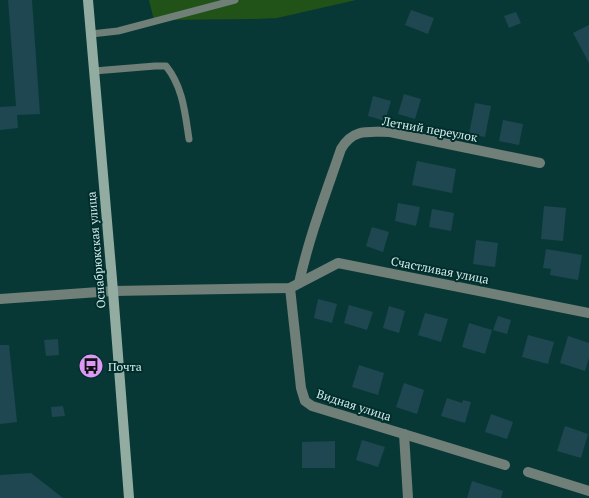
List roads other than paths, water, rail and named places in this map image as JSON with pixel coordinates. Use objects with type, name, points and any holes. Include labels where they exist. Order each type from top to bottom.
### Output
[{"type":"street","name":"Оснабрюкская улица","points":[[88,0],[129,498]]},
{"type":"street","name":"Летний переулок","points":[[295,285],[341,149],[352,135],[365,132],[390,132],[540,163]]},
{"type":"street","name":"Счастливая улица","points":[[295,285],[338,263],[589,313]]},
{"type":"street","points":[[0,299],[113,291],[295,285]]},
{"type":"street","name":"Видная улица","points":[[295,285],[301,388],[305,401],[312,406],[505,465]]},
{"type":"street","points":[[404,434],[408,498]]},
{"type":"street","points":[[528,472],[589,491]]},
{"type":"lane","points":[[91,34],[118,31],[235,0]]},
{"type":"lane","points":[[94,71],[166,66],[182,96],[190,139]]},
{"type":"place","name":"Почта","points":[[91,366]]}]
